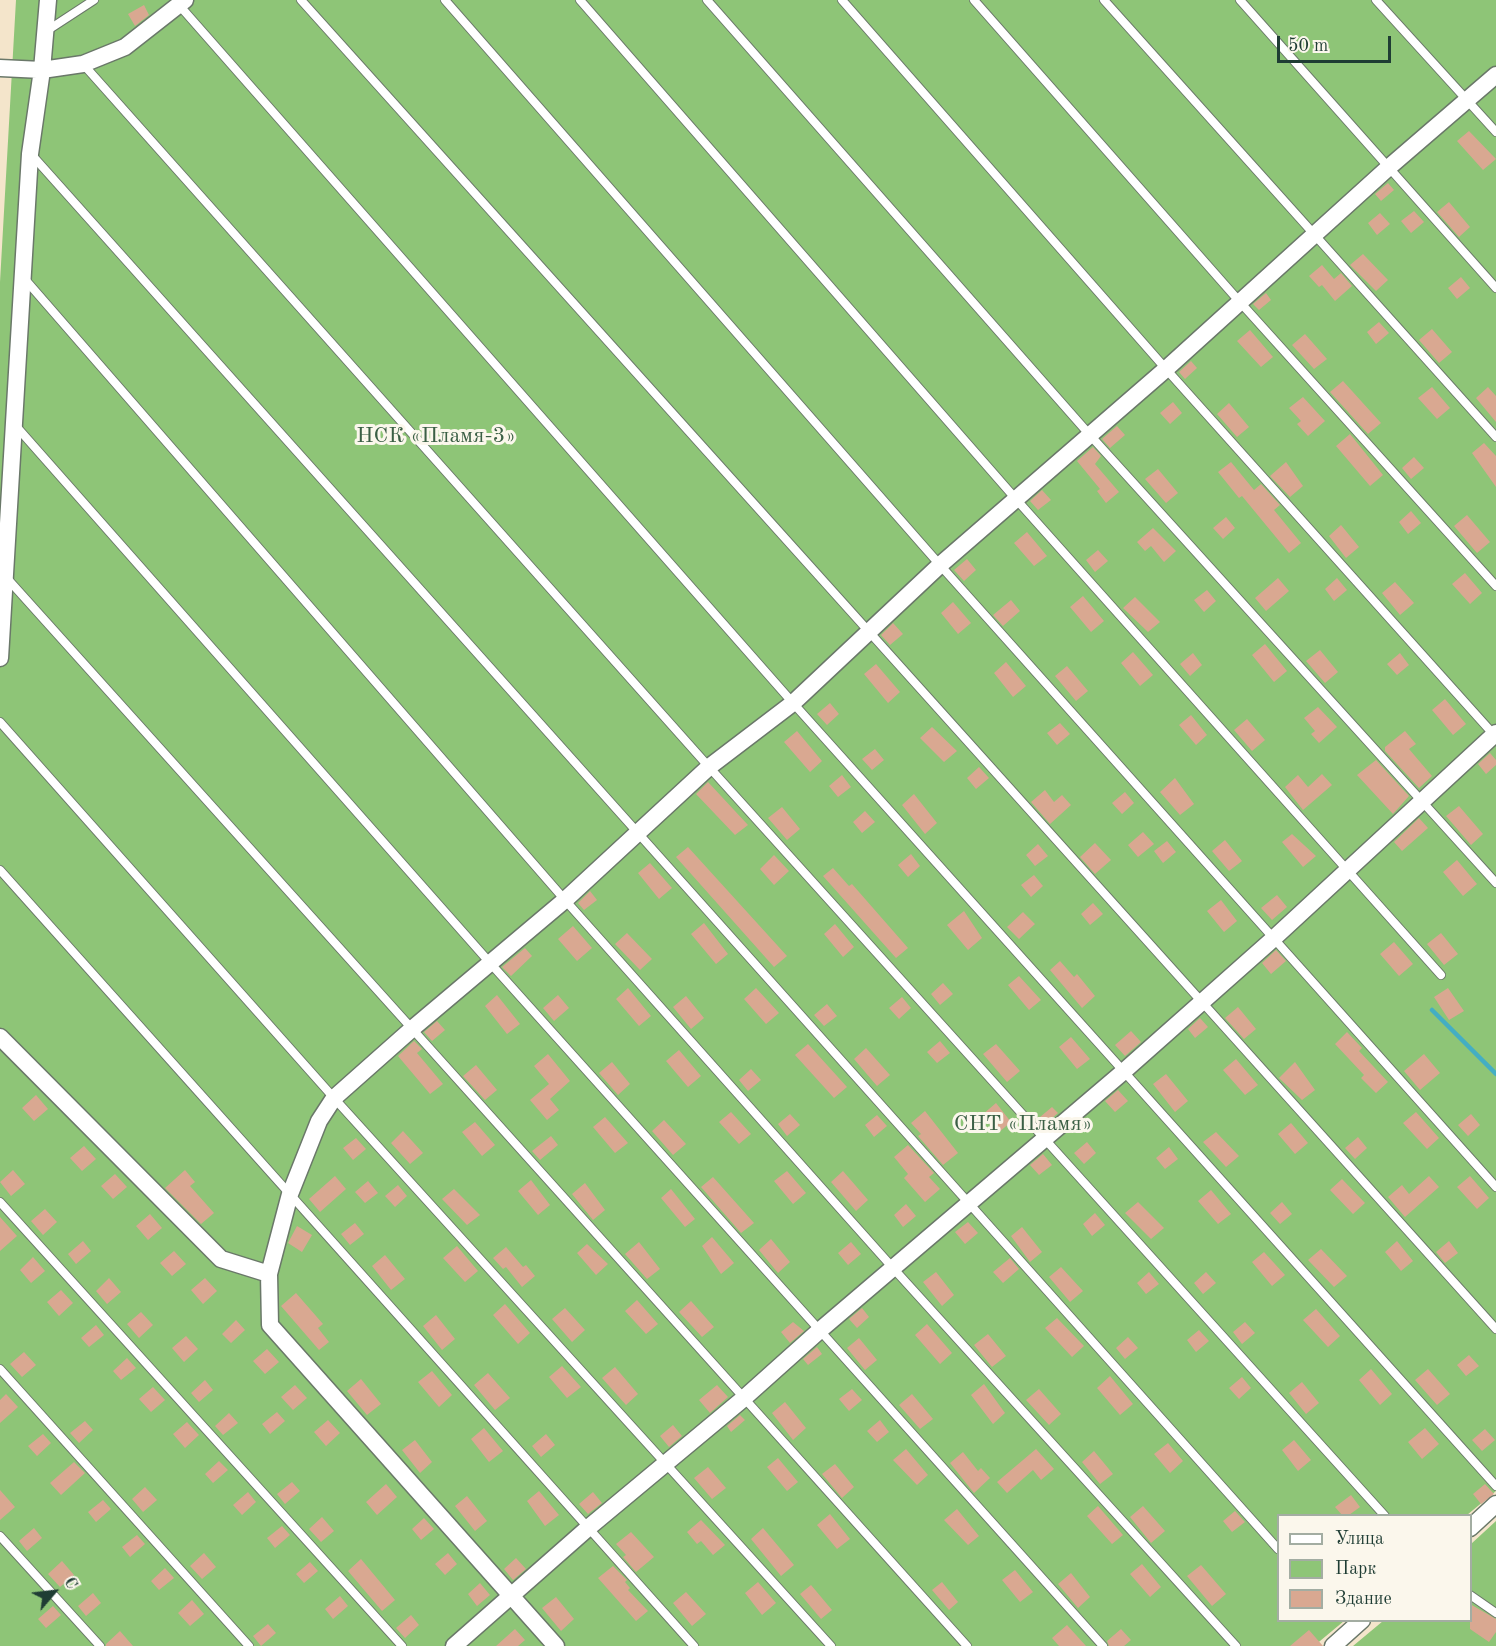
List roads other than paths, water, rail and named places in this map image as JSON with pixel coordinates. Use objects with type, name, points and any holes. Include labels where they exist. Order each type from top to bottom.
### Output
[{"type":"street","points":[[0,658],[30,154],[42,70],[48,0]]},
{"type":"street","points":[[0,68],[42,70],[83,64],[125,47],[182,3]]},
{"type":"street","points":[[556,1646],[270,1325],[269,1274],[290,1194],[319,1121],[334,1098],[412,1028],[565,900],[709,767],[793,703],[1015,498],[1166,369],[1388,168],[1496,75]]},
{"type":"street","points":[[454,1646],[588,1528],[743,1399],[819,1331],[1123,1072],[1273,939],[1495,735]]},
{"type":"street","points":[[0,1037],[221,1259],[269,1274]]},
{"type":"street","points":[[1472,1526],[1496,1504]]},
{"type":"street","points":[[1333,1646],[1352,1624]]},
{"type":"lane","points":[[45,32],[94,0]]},
{"type":"lane","points":[[301,0],[1496,1329]]},
{"type":"lane","points":[[445,0],[940,565],[1496,1187]]},
{"type":"lane","points":[[580,0],[1015,498],[1441,975]]},
{"type":"lane","points":[[706,0],[1089,434],[1496,884]]},
{"type":"lane","points":[[842,0],[1166,369],[1495,735]]},
{"type":"lane","points":[[974,0],[1239,301],[1496,586]]},
{"type":"lane","points":[[1104,0],[1496,437]]},
{"type":"lane","points":[[1240,0],[1496,288]]},
{"type":"lane","points":[[1376,0],[1496,132]]},
{"type":"lane","points":[[182,3],[793,703],[1496,1486]]},
{"type":"lane","points":[[83,64],[709,767],[1384,1514]]},
{"type":"lane","points":[[30,154],[1277,1548]]},
{"type":"lane","points":[[23,278],[565,900],[893,1268],[1236,1646]]},
{"type":"lane","points":[[14,425],[491,964],[1103,1646]]},
{"type":"lane","points":[[5,576],[967,1646]]},
{"type":"lane","points":[[0,722],[334,1098],[831,1646]]},
{"type":"lane","points":[[0,870],[693,1646]]},
{"type":"lane","points":[[0,1202],[402,1646]]},
{"type":"lane","points":[[0,1369],[249,1646]]},
{"type":"lane","points":[[0,1536],[100,1646]]},
{"type":"lane","points":[[1472,1595],[1496,1613]]},
{"type":"waterway","points":[[1432,1010],[1496,1074]]},
{"type":"park label","name":"НСК «Пламя-3»","points":[[436,436]]},
{"type":"park label","name":"СНТ «Пламя»","points":[[1023,1124]]}]
